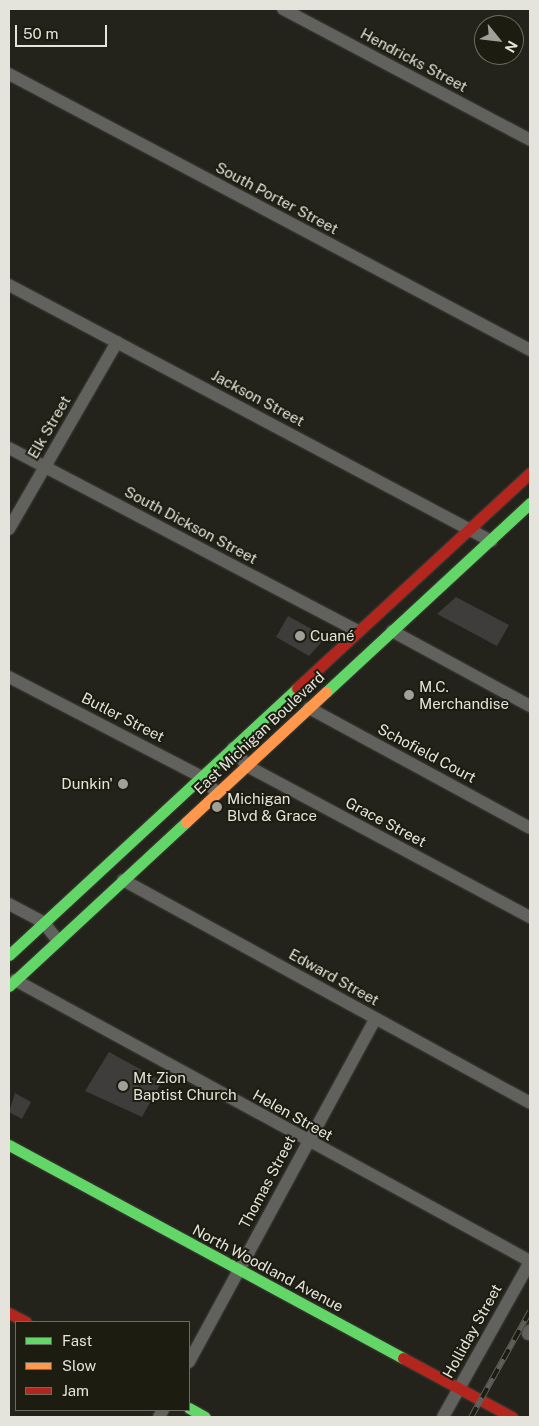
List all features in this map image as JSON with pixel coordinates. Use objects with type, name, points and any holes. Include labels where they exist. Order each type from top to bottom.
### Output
[{"type":"main road","name":"East Michigan Boulevard","points":[[9,956],[530,473]]},
{"type":"main road","name":"East Michigan Boulevard","points":[[12,983],[530,503]]},
{"type":"main road","name":"North Woodland Avenue","points":[[9,1145],[508,1416]]},
{"type":"main road","points":[[9,1313],[24,1321]]},
{"type":"main road","points":[[190,1409],[205,1417]]},
{"type":"street","name":"Hendricks Street","points":[[283,9],[530,140]]},
{"type":"street","name":"South Porter Street","points":[[9,74],[530,350]]},
{"type":"street","name":"Jackson Street","points":[[9,285],[491,541]]},
{"type":"street","name":"Elk Street","points":[[9,529],[117,342]]},
{"type":"street","name":"South Dickson Street","points":[[9,448],[358,631]]},
{"type":"street","points":[[392,631],[530,706]]},
{"type":"street","name":"Butler Street","points":[[9,678],[202,777],[217,792]]},
{"type":"street","name":"Schofield Court","points":[[309,708],[530,828]]},
{"type":"street","name":"Grace Street","points":[[233,748],[247,766],[530,917]]},
{"type":"street","name":"Edward Street","points":[[123,880],[530,1102]]},
{"type":"street","points":[[9,904],[44,923],[58,941]]},
{"type":"street","name":"Helen Street","points":[[12,983],[530,1261]]},
{"type":"street","name":"Thomas Street","points":[[190,1360],[375,1018]]},
{"type":"street","name":"Holliday Street","points":[[443,1417],[530,1261]]},
{"type":"building","points":[[456,597],[509,625],[497,646],[437,614]]},
{"type":"building","name":"Cuané","points":[[288,616],[326,637],[309,656],[276,637]]},
{"type":"building","name":"Mt Zion Baptist Church","points":[[109,1052],[162,1081],[142,1117],[85,1091]]},
{"type":"building","points":[[15,1093],[31,1102],[22,1119],[9,1112]]},
{"type":"railway","points":[[471,1417],[530,1311]]},
{"type":"traffic: fast","points":[[326,692],[530,503]]},
{"type":"traffic: fast","points":[[9,955],[297,688]]},
{"type":"traffic: fast","points":[[9,986],[186,822]]},
{"type":"traffic: fast","points":[[9,1145],[403,1358]]},
{"type":"traffic: fast","points":[[190,1409],[205,1417]]},
{"type":"traffic: slow","points":[[186,822],[326,692]]},
{"type":"traffic: jam","points":[[297,688],[530,473]]},
{"type":"traffic: jam","points":[[9,1313],[24,1321]]},
{"type":"traffic: jam","points":[[403,1358],[512,1417]]},
{"type":"place","name":"Cuané","points":[[300,636]]},
{"type":"place","name":"M.C. Merchandise","points":[[409,695]]},
{"type":"place","name":"Dunkin'","points":[[123,784]]},
{"type":"place","name":"Michigan Blvd & Grace","points":[[217,807]]},
{"type":"place","name":"Mt Zion Baptist Church","points":[[123,1086]]}]
